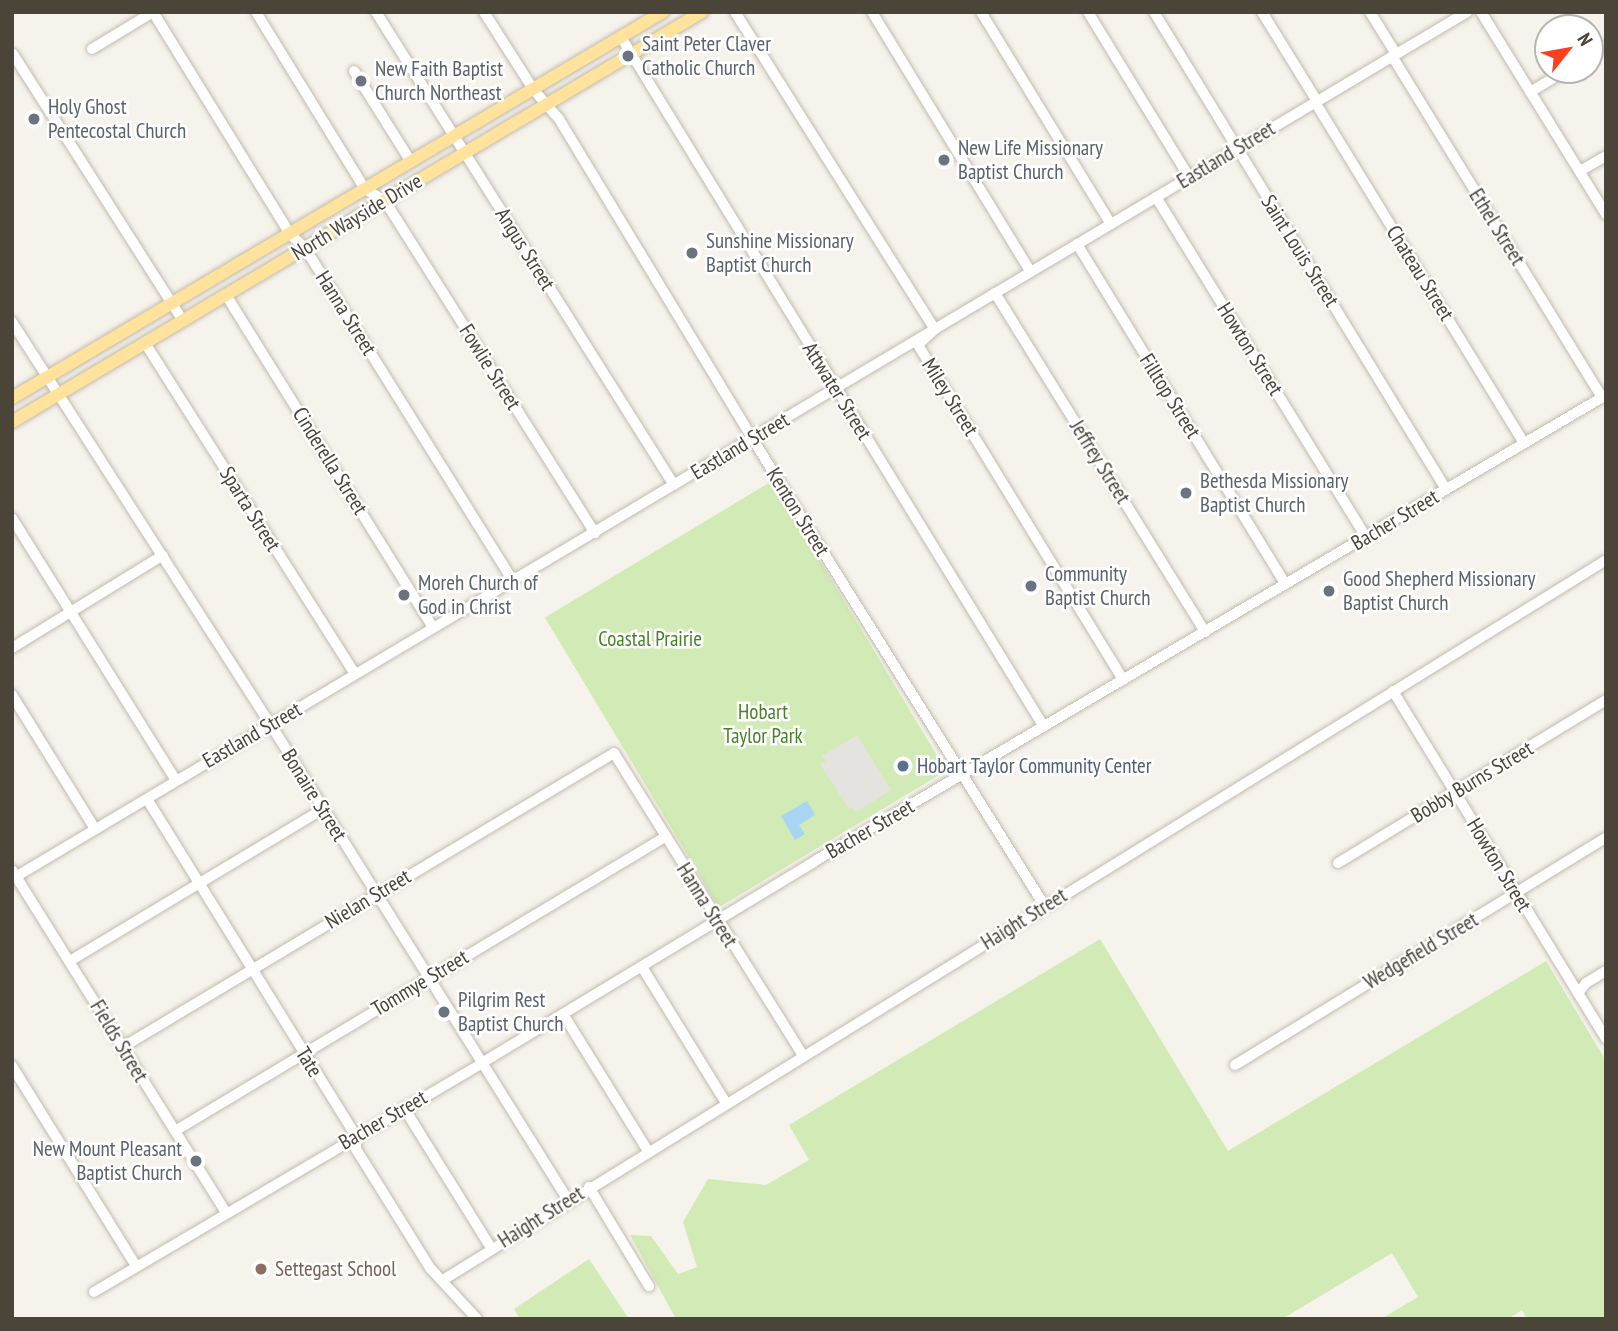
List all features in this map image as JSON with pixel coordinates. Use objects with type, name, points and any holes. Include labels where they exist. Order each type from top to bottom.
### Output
[{"type":"main road","name":"North Wayside Drive","points":[[12,422],[702,12]]},
{"type":"main road","name":"North Wayside Drive","points":[[12,398],[656,14]]},
{"type":"street","points":[[92,50],[153,12]]},
{"type":"street","name":"Hanna Street","points":[[153,12],[290,234],[305,248],[513,581]]},
{"type":"street","points":[[256,12],[365,189],[385,201]]},
{"type":"street","name":"Angus Street","points":[[376,12],[674,485]]},
{"type":"street","name":"Kenton Street","points":[[484,12],[533,89],[548,105],[1044,905]]},
{"type":"street","name":"Miley Street","points":[[735,12],[935,329],[918,345],[1124,680]]},
{"type":"street","points":[[872,12],[1030,271]]},
{"type":"street","points":[[981,12],[1111,224]]},
{"type":"street","points":[[1088,12],[1189,177]]},
{"type":"street","name":"Saint Louis Street","points":[[1154,12],[1446,489]]},
{"type":"street","name":"Chateau Street","points":[[1262,12],[1524,443]]},
{"type":"street","name":"Ethel Street","points":[[1370,12],[1604,396]]},
{"type":"street","name":"Eastland Street","points":[[14,875],[595,533],[1467,12]]},
{"type":"street","points":[[1481,12],[1606,214]]},
{"type":"street","name":"Attwater Street","points":[[621,37],[1044,727]]},
{"type":"street","points":[[13,54],[183,321]]},
{"type":"street","points":[[354,71],[411,162]]},
{"type":"street","points":[[1530,92],[1543,84]]},
{"type":"street","points":[[1580,171],[1606,156]]},
{"type":"street","name":"Howton Street","points":[[1156,197],[1366,537]]},
{"type":"street","name":"Fowlie Street","points":[[385,201],[595,533]]},
{"type":"street","name":"Filltop Street","points":[[1077,244],[1285,584]]},
{"type":"street","name":"Jeffrey Street","points":[[995,293],[1205,632]]},
{"type":"street","name":"Cinderella Street","points":[[226,295],[433,627]]},
{"type":"street","name":"Bonaire Street","points":[[12,322],[271,725],[568,1200]]},
{"type":"street","name":"Sparta Street","points":[[145,343],[355,674]]},
{"type":"street","name":"Bacher Street","points":[[94,1292],[1604,396]]},
{"type":"street","points":[[12,518],[176,780]]},
{"type":"street","points":[[12,648],[163,555]]},
{"type":"street","name":"Haight Street","points":[[443,1280],[1044,905],[1606,560]]},
{"type":"street","name":"Howton Street","points":[[1393,691],[1606,1038]]},
{"type":"street","points":[[12,695],[94,829]]},
{"type":"street","name":"Bobby Burns Street","points":[[1338,863],[1606,700]]},
{"type":"street","name":"Hanna Street","points":[[614,753],[803,1055]]},
{"type":"street","name":"Nielan Street","points":[[123,1046],[614,753]]},
{"type":"street","name":"Tate","points":[[147,799],[356,1136],[356,1149],[430,1268],[477,1319]]},
{"type":"street","points":[[70,961],[323,809]]},
{"type":"street","name":"Tommye Street","points":[[175,1132],[665,837]]},
{"type":"street","name":"Wedgefield Street","points":[[1236,1065],[1606,838]]},
{"type":"street","name":"Fields Street","points":[[14,875],[226,1213]]},
{"type":"street","points":[[642,967],[726,1103]]},
{"type":"street","points":[[1578,993],[1586,983],[1606,971]]},
{"type":"street","points":[[563,1014],[648,1151]]},
{"type":"street","points":[[12,1066],[136,1266]]},
{"type":"street","points":[[404,1108],[491,1248]]},
{"type":"street","points":[[589,1187],[649,1286]]},
{"type":"green space","name":"Hobart Taylor Park","points":[[772,481],[946,771],[719,907],[545,617]]},
{"type":"green space","points":[[1100,939],[1228,1151],[1546,961],[1606,1061],[1606,1319],[1527,1319],[1522,1310],[1508,1319],[1381,1319],[1418,1297],[1392,1253],[1282,1319],[676,1319],[630,1235],[651,1236],[678,1274],[697,1267],[683,1222],[708,1179],[766,1185],[809,1160],[789,1125]]},
{"type":"green space","points":[[589,1259],[629,1319],[520,1319],[514,1309]]},
{"type":"shaded area","points":[[857,735],[891,790],[856,812],[852,807],[849,809],[820,764],[826,761],[822,756]]},
{"type":"water","points":[[807,801],[815,815],[799,825],[805,834],[795,840],[781,816]]},
{"type":"place","name":"Saint Peter Claver Catholic Church","points":[[628,56]]},
{"type":"place","name":"New Faith Baptist Church Northeast","points":[[361,81]]},
{"type":"place","name":"Holy Ghost Pentecostal Church","points":[[34,119]]},
{"type":"place","name":"New Life Missionary Baptist Church","points":[[944,160]]},
{"type":"place","name":"Sunshine Missionary Baptist Church","points":[[692,253]]},
{"type":"place","name":"Bethesda Missionary Baptist Church","points":[[1186,493]]},
{"type":"place","name":"Community Baptist Church","points":[[1031,586]]},
{"type":"place","name":"Good Shepherd Missionary Baptist Church","points":[[1329,591]]},
{"type":"place","name":"Moreh Church of God in Christ","points":[[404,595]]},
{"type":"place","name":"Hobart Taylor Community Center","points":[[903,766]]},
{"type":"place","name":"Pilgrim Rest Baptist Church","points":[[444,1012]]},
{"type":"place","name":"New Mount Pleasant Baptist Church","points":[[196,1161]]},
{"type":"place","name":"Settegast School","points":[[261,1269]]},
{"type":"park label","name":"Coastal Prairie","points":[[650,639]]}]
